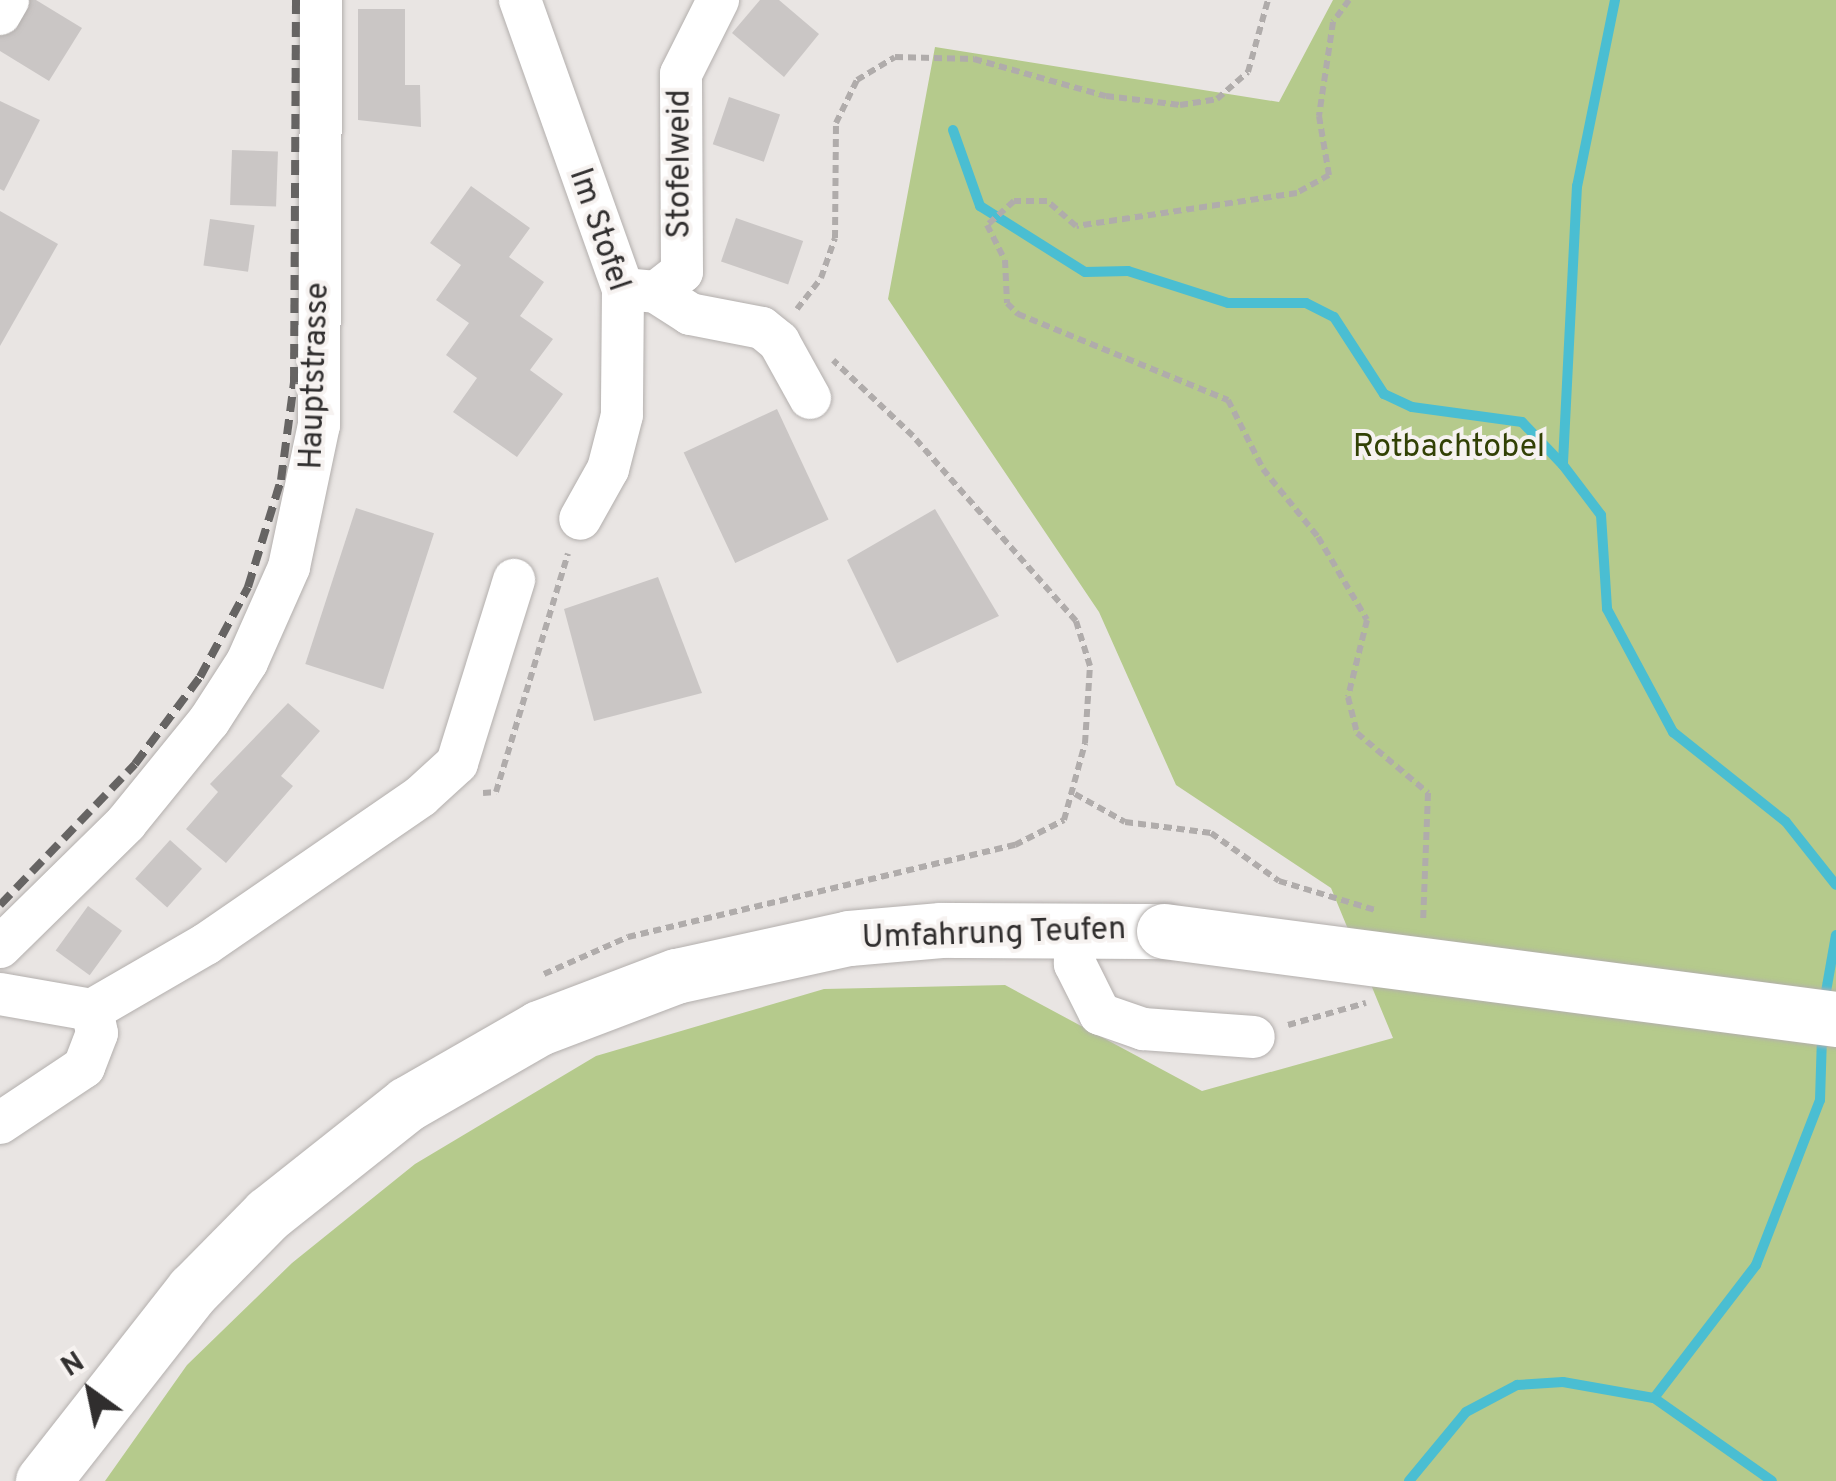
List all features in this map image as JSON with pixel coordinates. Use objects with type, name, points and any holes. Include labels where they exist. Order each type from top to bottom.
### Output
[{"type":"main road","name":"Umfahrung Teufen","points":[[43,1481],[182,1303],[268,1214],[338,1154],[471,1064],[606,999],[761,954],[941,930],[1164,931],[1836,1020]]},
{"type":"street","points":[[0,14],[8,0]]},
{"type":"street","name":"Hauptstrasse","points":[[0,947],[126,822],[209,721],[289,567],[320,426],[320,0]]},
{"type":"street","name":"Im Stofel","points":[[520,0],[639,290],[622,415],[608,470],[580,520]]},
{"type":"street","name":"Stofelweid","points":[[639,290],[682,272],[681,74],[718,0]]},
{"type":"street","points":[[639,290],[690,314],[770,335],[810,398]]},
{"type":"street","points":[[0,994],[92,1010],[206,944],[457,763],[514,580]]},
{"type":"street","points":[[1076,928],[1075,964],[1100,1014],[1143,1030],[1254,1037]]},
{"type":"street","points":[[0,1123],[84,1067],[97,1033],[92,1010]]},
{"type":"path","points":[[770,335],[790,318],[821,278],[835,238],[836,123],[858,80],[895,57],[974,58],[1106,96],[1180,105],[1217,99],[1248,72],[1268,0]]},
{"type":"path","points":[[1349,0],[1333,22],[1320,116],[1329,174],[1298,193],[1076,226],[1046,201],[1014,200],[987,224],[1005,260],[1008,304],[1018,314],[1228,400],[1263,468],[1318,537],[1367,620],[1348,697],[1357,733],[1428,793],[1428,900],[1422,931],[1406,924]]},
{"type":"path","points":[[770,335],[802,340],[853,372],[1076,620],[1090,666],[1075,794],[1064,820],[1044,832]]},
{"type":"path","points":[[1075,794],[1125,822],[1211,833],[1279,880],[1391,917]]},
{"type":"green space","name":"Rotbachtobel","points":[[1333,0],[1836,0],[1836,1481],[105,1481],[187,1365],[292,1263],[415,1164],[596,1056],[824,989],[1005,985],[1202,1091],[1393,1038],[1331,888],[1176,785],[1099,612],[888,299],[935,47],[1279,102]]},
{"type":"building","points":[[21,0],[36,0],[82,28],[49,81],[0,51],[0,34]]},
{"type":"building","points":[[760,0],[779,0],[819,34],[784,77],[732,33]]},
{"type":"building","points":[[358,9],[405,9],[405,85],[420,85],[421,127],[358,120]]},
{"type":"building","points":[[729,97],[780,115],[764,162],[713,144]]},
{"type":"building","points":[[0,101],[40,120],[4,191],[0,189]]},
{"type":"building","points":[[232,150],[278,152],[276,207],[230,205]]},
{"type":"building","points":[[471,186],[530,228],[509,257],[544,282],[520,316],[553,339],[530,370],[563,394],[517,457],[453,412],[477,378],[446,355],[469,323],[436,300],[461,265],[430,243]]},
{"type":"building","points":[[0,211],[58,244],[0,346]]},
{"type":"building","points":[[736,218],[803,241],[788,285],[721,261]]},
{"type":"building","points":[[210,219],[255,225],[248,272],[203,266]]},
{"type":"building","points":[[777,409],[829,520],[735,563],[684,453]]},
{"type":"building","points":[[356,508],[434,533],[383,689],[305,664]]},
{"type":"building","points":[[935,509],[999,616],[897,663],[847,560]]},
{"type":"building","points":[[658,577],[702,693],[594,721],[564,609]]},
{"type":"building","points":[[288,703],[320,731],[281,776],[293,786],[226,863],[186,829],[218,792],[210,784]]},
{"type":"building","points":[[170,840],[202,869],[167,907],[135,879]]},
{"type":"building","points":[[88,906],[122,931],[90,975],[56,950]]},
{"type":"waterway","points":[[1615,0],[1577,186],[1563,465],[1601,515],[1607,609],[1673,732],[1786,822],[1836,885]]},
{"type":"waterway","points":[[953,130],[980,206],[1085,272],[1128,271],[1228,303],[1306,303],[1334,317],[1384,394],[1412,407],[1522,422],[1563,465]]},
{"type":"waterway","points":[[1824,1003],[1836,935]]},
{"type":"waterway","points":[[1654,1398],[1756,1265],[1820,1100],[1822,1035]]},
{"type":"waterway","points":[[1409,1481],[1466,1412],[1517,1385],[1563,1382],[1654,1398],[1772,1481]]},
{"type":"railway","points":[[0,905],[135,764],[200,677],[248,587],[281,480],[294,382],[296,0]]}]
